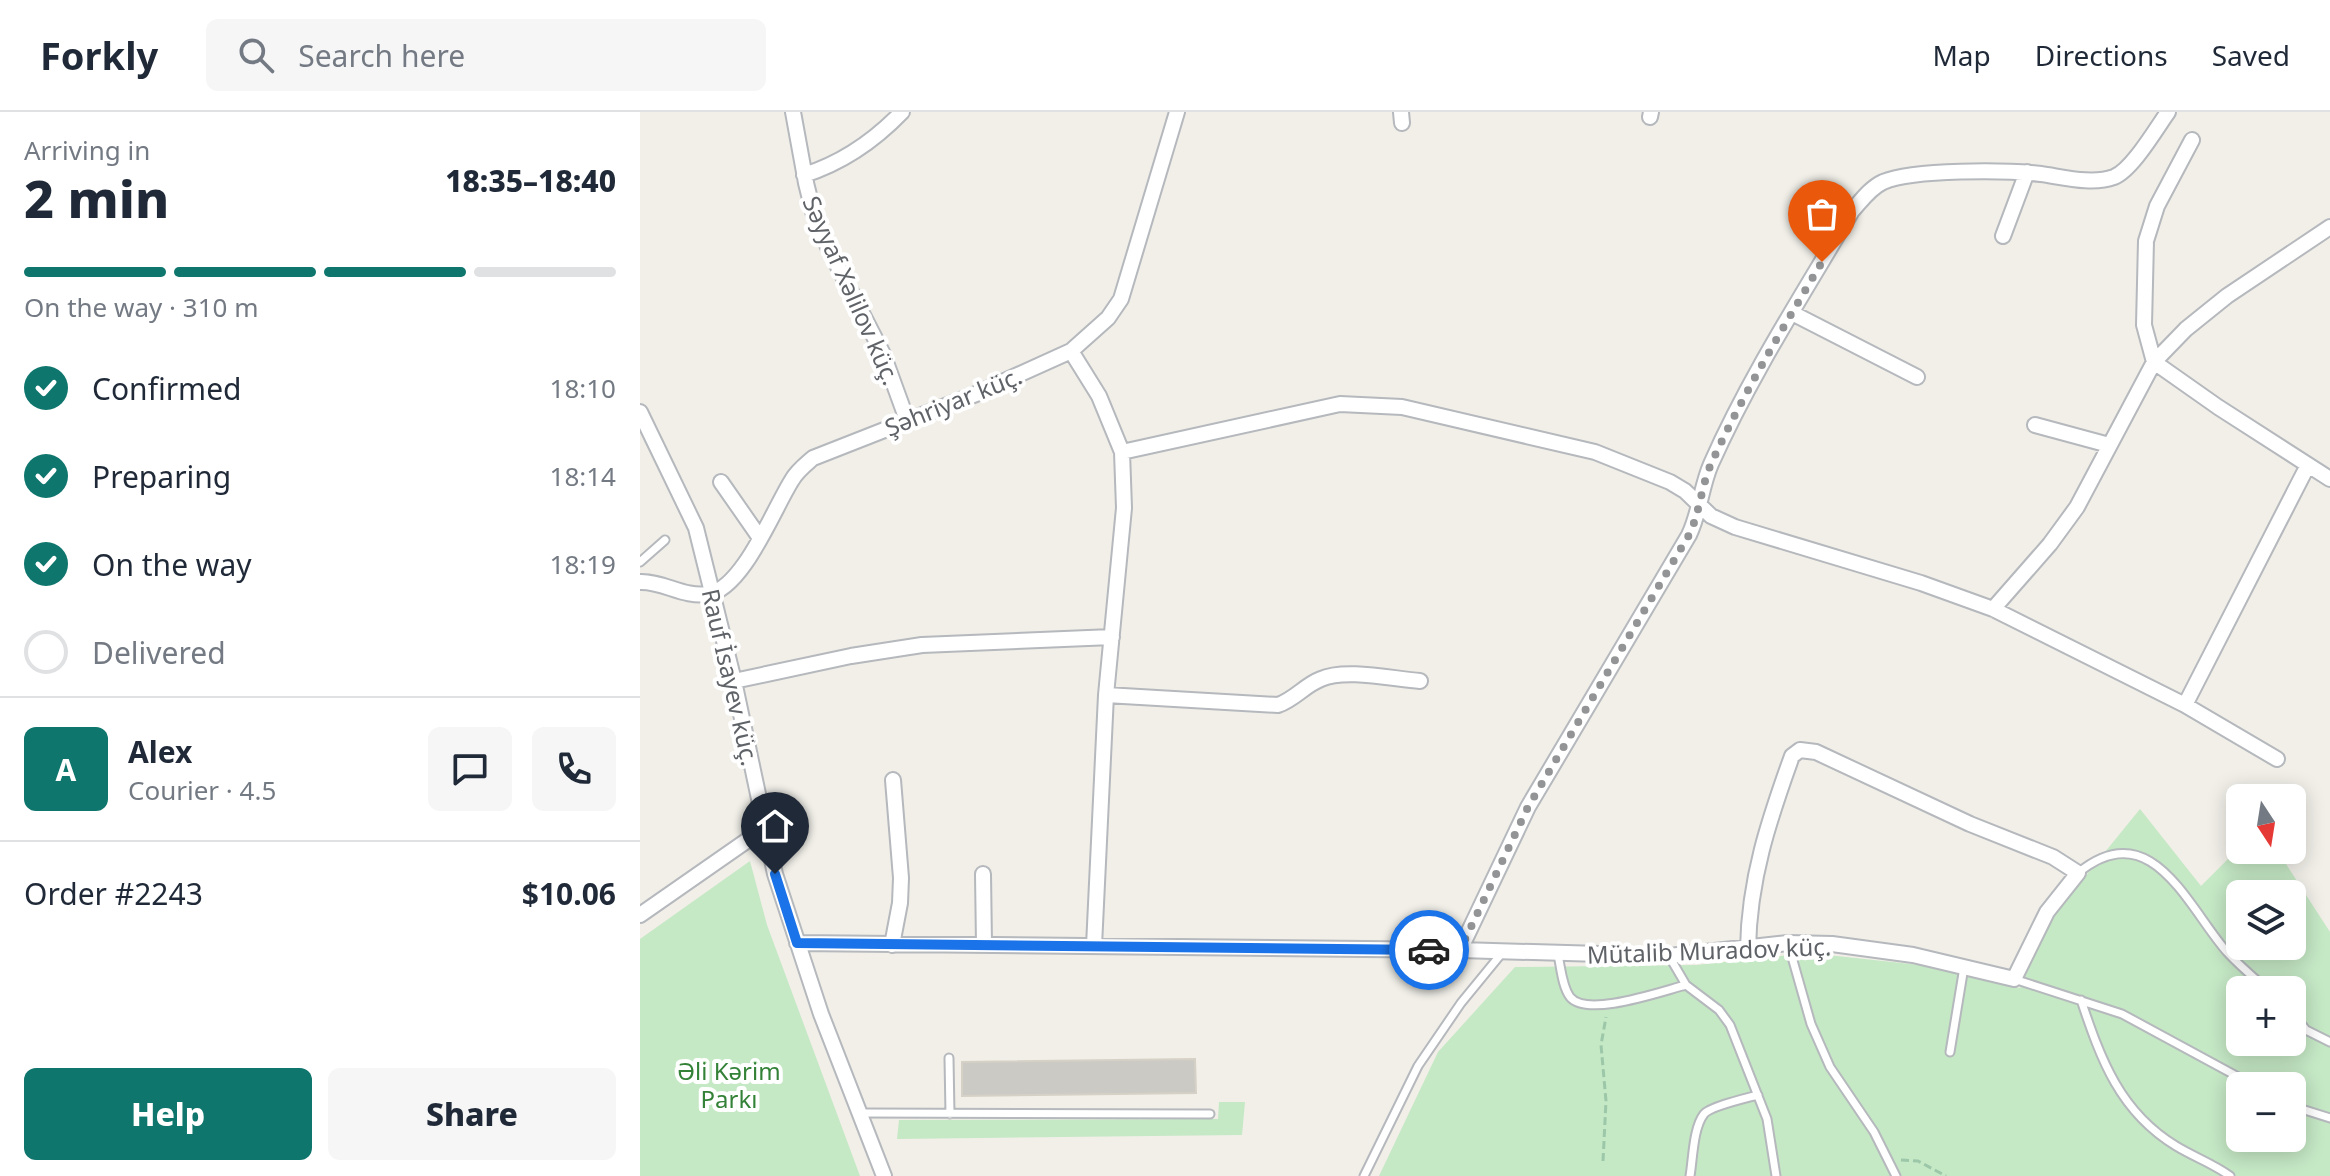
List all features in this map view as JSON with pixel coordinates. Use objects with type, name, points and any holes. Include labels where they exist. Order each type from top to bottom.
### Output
[{"type":"street","name":"Səyyaf Xəlilov küç.","points":[[793,112],[814,215],[883,354],[907,420]]},
{"type":"street","points":[[804,175],[830,167],[849,155],[882,132],[902,112]]},
{"type":"street","name":"Şəhriyar küç.","points":[[713,594],[728,583],[760,538],[797,472],[813,458],[976,394],[1071,351],[1108,318],[1121,299],[1177,112]]},
{"type":"street","points":[[1460,950],[1528,807],[1689,535],[1710,467],[1765,358],[1852,211],[1870,191],[1898,178],[1977,171],[2027,172],[2092,181],[2112,178],[2123,172],[2168,112]]},
{"type":"street","points":[[2192,140],[2157,206],[2146,241],[2144,325],[2154,362],[2330,479]]},
{"type":"street","points":[[2003,236],[2027,172]]},
{"type":"street","points":[[1993,609],[2050,544],[2077,507],[2154,362],[2186,329],[2227,296],[2330,227]]},
{"type":"street","points":[[1792,313],[1917,377]]},
{"type":"street","points":[[1071,351],[1099,396],[1122,452],[1124,508],[1106,695],[1094,946]]},
{"type":"street","points":[[1122,452],[1340,404],[1402,407],[1595,452],[1670,482],[1685,491],[1711,516],[1735,527],[1921,583],[1993,609],[2185,705],[2277,759]]},
{"type":"street","name":"Rauf İsayev küç.","points":[[640,412],[691,515],[734,681],[775,874],[797,943],[884,1176]]},
{"type":"street","points":[[2035,425],[2109,445]]},
{"type":"street","points":[[2185,705],[2308,465]]},
{"type":"street","points":[[721,482],[760,538]]},
{"type":"street","points":[[640,582],[690,594],[713,594]]},
{"type":"street","points":[[734,681],[851,656],[922,645],[1112,637]]},
{"type":"street","points":[[1106,695],[1278,705],[1293,699],[1320,679],[1342,674],[1420,681]]},
{"type":"street","points":[[1748,949],[1749,911],[1765,831],[1792,756],[1800,750],[1816,752],[1970,824],[2053,857],[2078,873],[2047,912],[2014,979]]},
{"type":"street","points":[[892,945],[901,878],[893,780]]},
{"type":"street","points":[[640,915],[765,828]]},
{"type":"street","points":[[983,874],[984,945]]},
{"type":"street","name":"Mütalib Muradov küç.","points":[[797,943],[1460,950],[1669,956],[1788,943],[1832,944],[1913,955],[2014,979]]},
{"type":"lane","points":[[640,562],[665,540]]},
{"type":"lane","points":[[2078,873],[2092,861],[2114,853],[2130,854],[2152,862],[2170,876],[2227,952],[2253,976]]},
{"type":"lane","points":[[1788,943],[1811,1024],[1830,1067],[1874,1132],[1896,1176]]},
{"type":"lane","points":[[1364,1176],[1418,1066],[1461,1003],[1502,953]]},
{"type":"lane","points":[[1558,955],[1565,989],[1572,1000],[1584,1005],[1604,1005],[1686,985]]},
{"type":"lane","points":[[1669,956],[1686,985],[1719,1010],[1730,1025],[1767,1119],[1776,1176]]},
{"type":"lane","points":[[1950,1052],[1964,967]]},
{"type":"lane","points":[[2014,979],[2122,1014],[2229,1072]]},
{"type":"lane","points":[[2081,1000],[2100,1057],[2124,1099],[2150,1127],[2230,1176]]},
{"type":"lane","points":[[2306,1030],[2330,1042]]},
{"type":"lane","points":[[949,1058],[950,1114]]},
{"type":"lane","points":[[1690,1176],[1698,1129],[1704,1114],[1758,1095]]},
{"type":"lane","points":[[2306,1110],[2330,1118]]},
{"type":"lane","points":[[859,1113],[1210,1114]]},
{"type":"path","points":[[1603,1161],[1606,1101],[1601,1045],[1607,1019],[1604,1005]]},
{"type":"path","points":[[1887,1158],[1918,1161],[1946,1176]]},
{"type":"green space","points":[[2140,809],[2201,886],[2226,861],[2226,864],[2286,864],[2296,880],[2226,880],[2226,960],[2306,960],[2306,895],[2330,932],[2330,1176],[1379,1176],[1438,1052],[1515,967],[1696,965],[1809,953],[1920,965],[2020,988],[2049,921]]},
{"type":"green space","name":"Əli Kərim Parkı","points":[[750,861],[767,925],[860,1176],[640,1176],[640,939]]},
{"type":"green space","points":[[1219,1102],[1245,1102],[1242,1135],[897,1139],[899,1120],[1218,1119]]},
{"type":"building","points":[[1195,1059],[1196,1093],[962,1096],[962,1062]]},
{"type":"way so far","points":[[1429,950],[1460,950],[1528,807],[1689,535],[1696,521],[1710,467],[1765,358],[1822,262]]},
{"type":"route","points":[[775,874],[797,943],[1429,950]]}]
